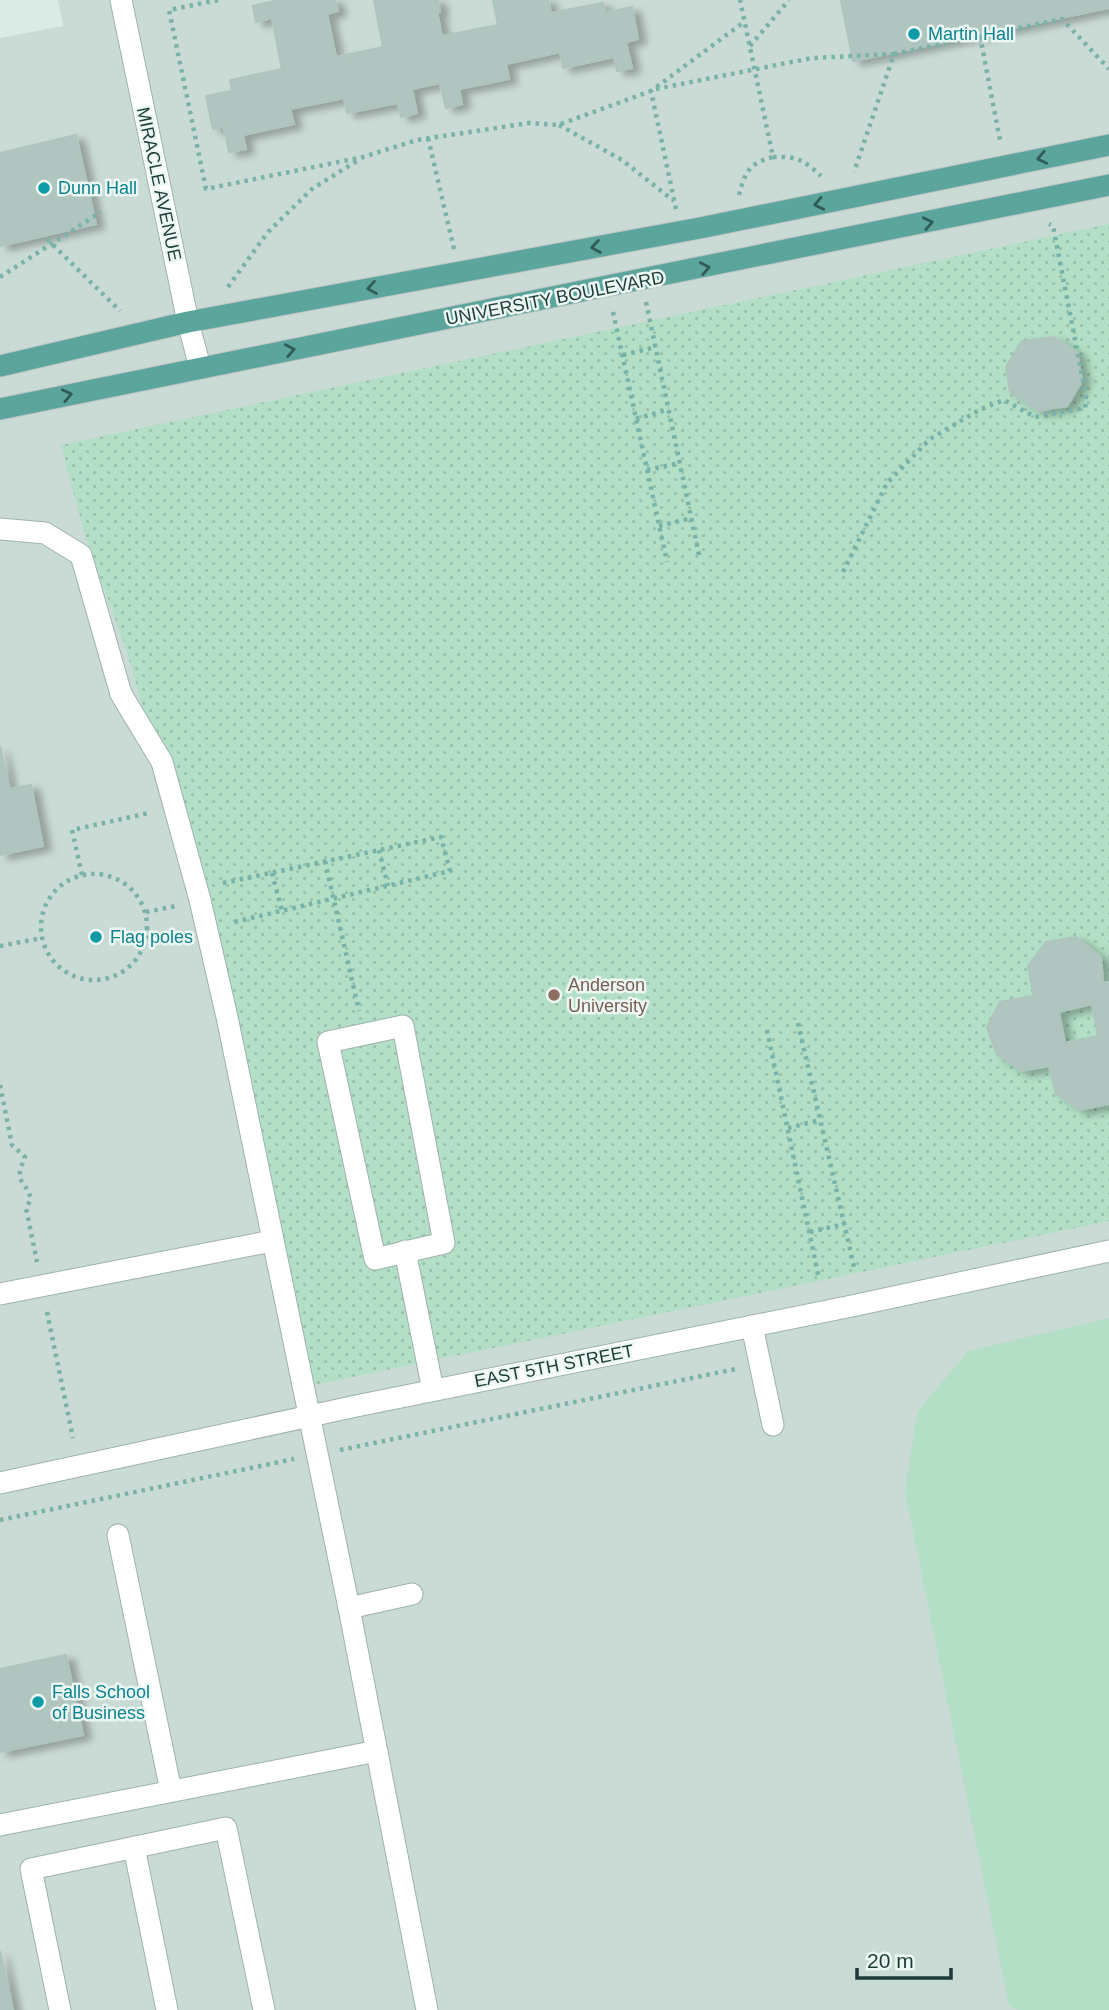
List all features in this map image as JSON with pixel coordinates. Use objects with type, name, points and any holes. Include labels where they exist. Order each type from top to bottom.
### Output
[{"type":"main road","points":[[0,366],[188,322],[700,228],[1109,145]]},
{"type":"main road","name":"UNIVERSITY BOULEVARD","points":[[0,410],[200,367],[704,269],[1109,185]]},
{"type":"street","name":"MIRACLE AVENUE","points":[[121,0],[188,322],[200,367]]},
{"type":"street","points":[[0,529],[46,533],[81,555],[121,694],[162,762],[197,889],[227,1017],[349,1608],[427,2010]]},
{"type":"street","points":[[403,1026],[444,1243],[405,1251],[374,1259],[328,1042],[403,1026]]},
{"type":"street","points":[[0,1294],[272,1241]]},
{"type":"street","points":[[405,1251],[433,1390]]},
{"type":"street","name":"EAST 5TH STREET","points":[[0,1483],[433,1390],[1109,1251]]},
{"type":"street","points":[[752,1326],[773,1425]]},
{"type":"street","points":[[118,1535],[171,1791]]},
{"type":"street","points":[[349,1608],[412,1594]]},
{"type":"street","points":[[0,1825],[377,1751]]},
{"type":"street","points":[[60,2010],[31,1869],[226,1828],[264,2010]]},
{"type":"street","points":[[134,1847],[167,2010]]},
{"type":"path","points":[[218,0],[169,10],[206,189],[363,157],[428,138],[528,123],[558,125],[653,90],[754,68],[812,58],[894,54],[1062,19],[1109,69]]},
{"type":"path","points":[[740,0],[773,157]]},
{"type":"path","points":[[750,46],[789,0]]},
{"type":"path","points":[[653,90],[744,22]]},
{"type":"path","points":[[980,36],[1000,140]]},
{"type":"path","points":[[851,180],[894,54]]},
{"type":"path","points":[[653,90],[677,213]]},
{"type":"path","points":[[558,125],[622,160],[674,201]]},
{"type":"path","points":[[428,138],[460,272]]},
{"type":"path","points":[[737,200],[744,175],[757,161],[773,157],[790,156],[806,162],[828,185]]},
{"type":"path","points":[[228,287],[268,232],[312,189],[363,157]]},
{"type":"path","points":[[0,277],[101,212]]},
{"type":"path","points":[[843,572],[887,483],[930,439],[981,409],[1004,400],[1035,417],[1085,408],[1086,396],[1053,226],[1046,222]]},
{"type":"path","points":[[47,239],[123,314]]},
{"type":"path","points":[[646,300],[699,555]]},
{"type":"path","points":[[612,307],[667,562]]},
{"type":"path","points":[[623,355],[656,347]]},
{"type":"path","points":[[636,419],[669,409]]},
{"type":"path","points":[[647,470],[680,463]]},
{"type":"path","points":[[659,526],[692,518]]},
{"type":"path","points":[[82,876],[72,830],[157,811]]},
{"type":"path","points":[[197,889],[441,837],[450,871],[206,928]]},
{"type":"path","points":[[379,850],[388,886]]},
{"type":"path","points":[[326,861],[360,1012]]},
{"type":"path","points":[[272,873],[282,911]]},
{"type":"path","points":[[109,875],[125,883],[138,896],[146,912],[148,931],[144,948],[134,964],[120,975],[102,980],[85,980],[69,975],[56,965],[46,951],[41,919],[47,903],[57,888],[82,876],[109,875]]},
{"type":"path","points":[[0,946],[42,938]]},
{"type":"path","points":[[798,1023],[855,1271]]},
{"type":"path","points":[[768,1030],[819,1279]]},
{"type":"path","points":[[788,1128],[820,1120]]},
{"type":"path","points":[[810,1232],[844,1224]]},
{"type":"path","points":[[0,1520],[736,1369]]},
{"type":"shaded area","name":"Anderson University","points":[[58,0],[1109,0],[1109,2010],[13,2010],[0,1952],[0,38],[63,26]]},
{"type":"green space","points":[[1109,224],[1109,1221],[304,1387],[206,928],[127,652],[85,535],[61,445]]},
{"type":"green space","points":[[1109,1319],[1109,2010],[1018,2010],[1009,2006],[905,1491],[918,1411],[968,1351]]},
{"type":"building","points":[[279,0],[335,0],[338,11],[327,14],[336,57],[383,47],[374,0],[438,0],[440,12],[437,12],[442,36],[498,25],[493,0],[548,0],[551,13],[603,3],[605,13],[632,7],[638,39],[626,42],[632,68],[617,71],[614,57],[563,68],[560,52],[506,64],[509,79],[459,89],[462,104],[446,108],[440,83],[412,89],[417,113],[401,117],[398,103],[347,113],[344,98],[290,109],[294,124],[243,135],[246,149],[229,152],[224,126],[213,129],[206,96],[232,91],[230,80],[282,69],[272,18],[256,22],[253,6]]},
{"type":"building","name":"Martin Hall","points":[[841,0],[1109,0],[1109,8],[853,61]]},
{"type":"building","name":"Dunn Hall","points":[[76,135],[96,224],[0,246],[0,153]]},
{"type":"building","points":[[1054,337],[1077,352],[1082,381],[1067,406],[1038,411],[1010,392],[1006,367],[1022,341]]},
{"type":"building","points":[[0,746],[9,789],[31,785],[43,846],[0,855]]},
{"type":"building","points":[[1076,937],[1101,957],[1103,983],[1109,982],[1109,1104],[1080,1110],[1056,1094],[1049,1066],[1022,1071],[997,1055],[987,1027],[1000,1002],[1034,996],[1028,966],[1046,942]],"holes":[[[1092,1004],[1098,1036],[1065,1043],[1059,1012]]]},
{"type":"building","name":"Falls School of Business","points":[[66,1655],[83,1735],[0,1752],[0,1669]]},
{"type":"building","points":[[0,1951],[13,2010],[0,2010]]},
{"type":"place","name":"Martin Hall","points":[[914,34]]},
{"type":"place","name":"Dunn Hall","points":[[44,188]]},
{"type":"place","name":"Flag poles","points":[[96,937]]},
{"type":"place","name":"Anderson University","points":[[554,995]]},
{"type":"place","name":"Falls School of Business","points":[[38,1702]]}]
